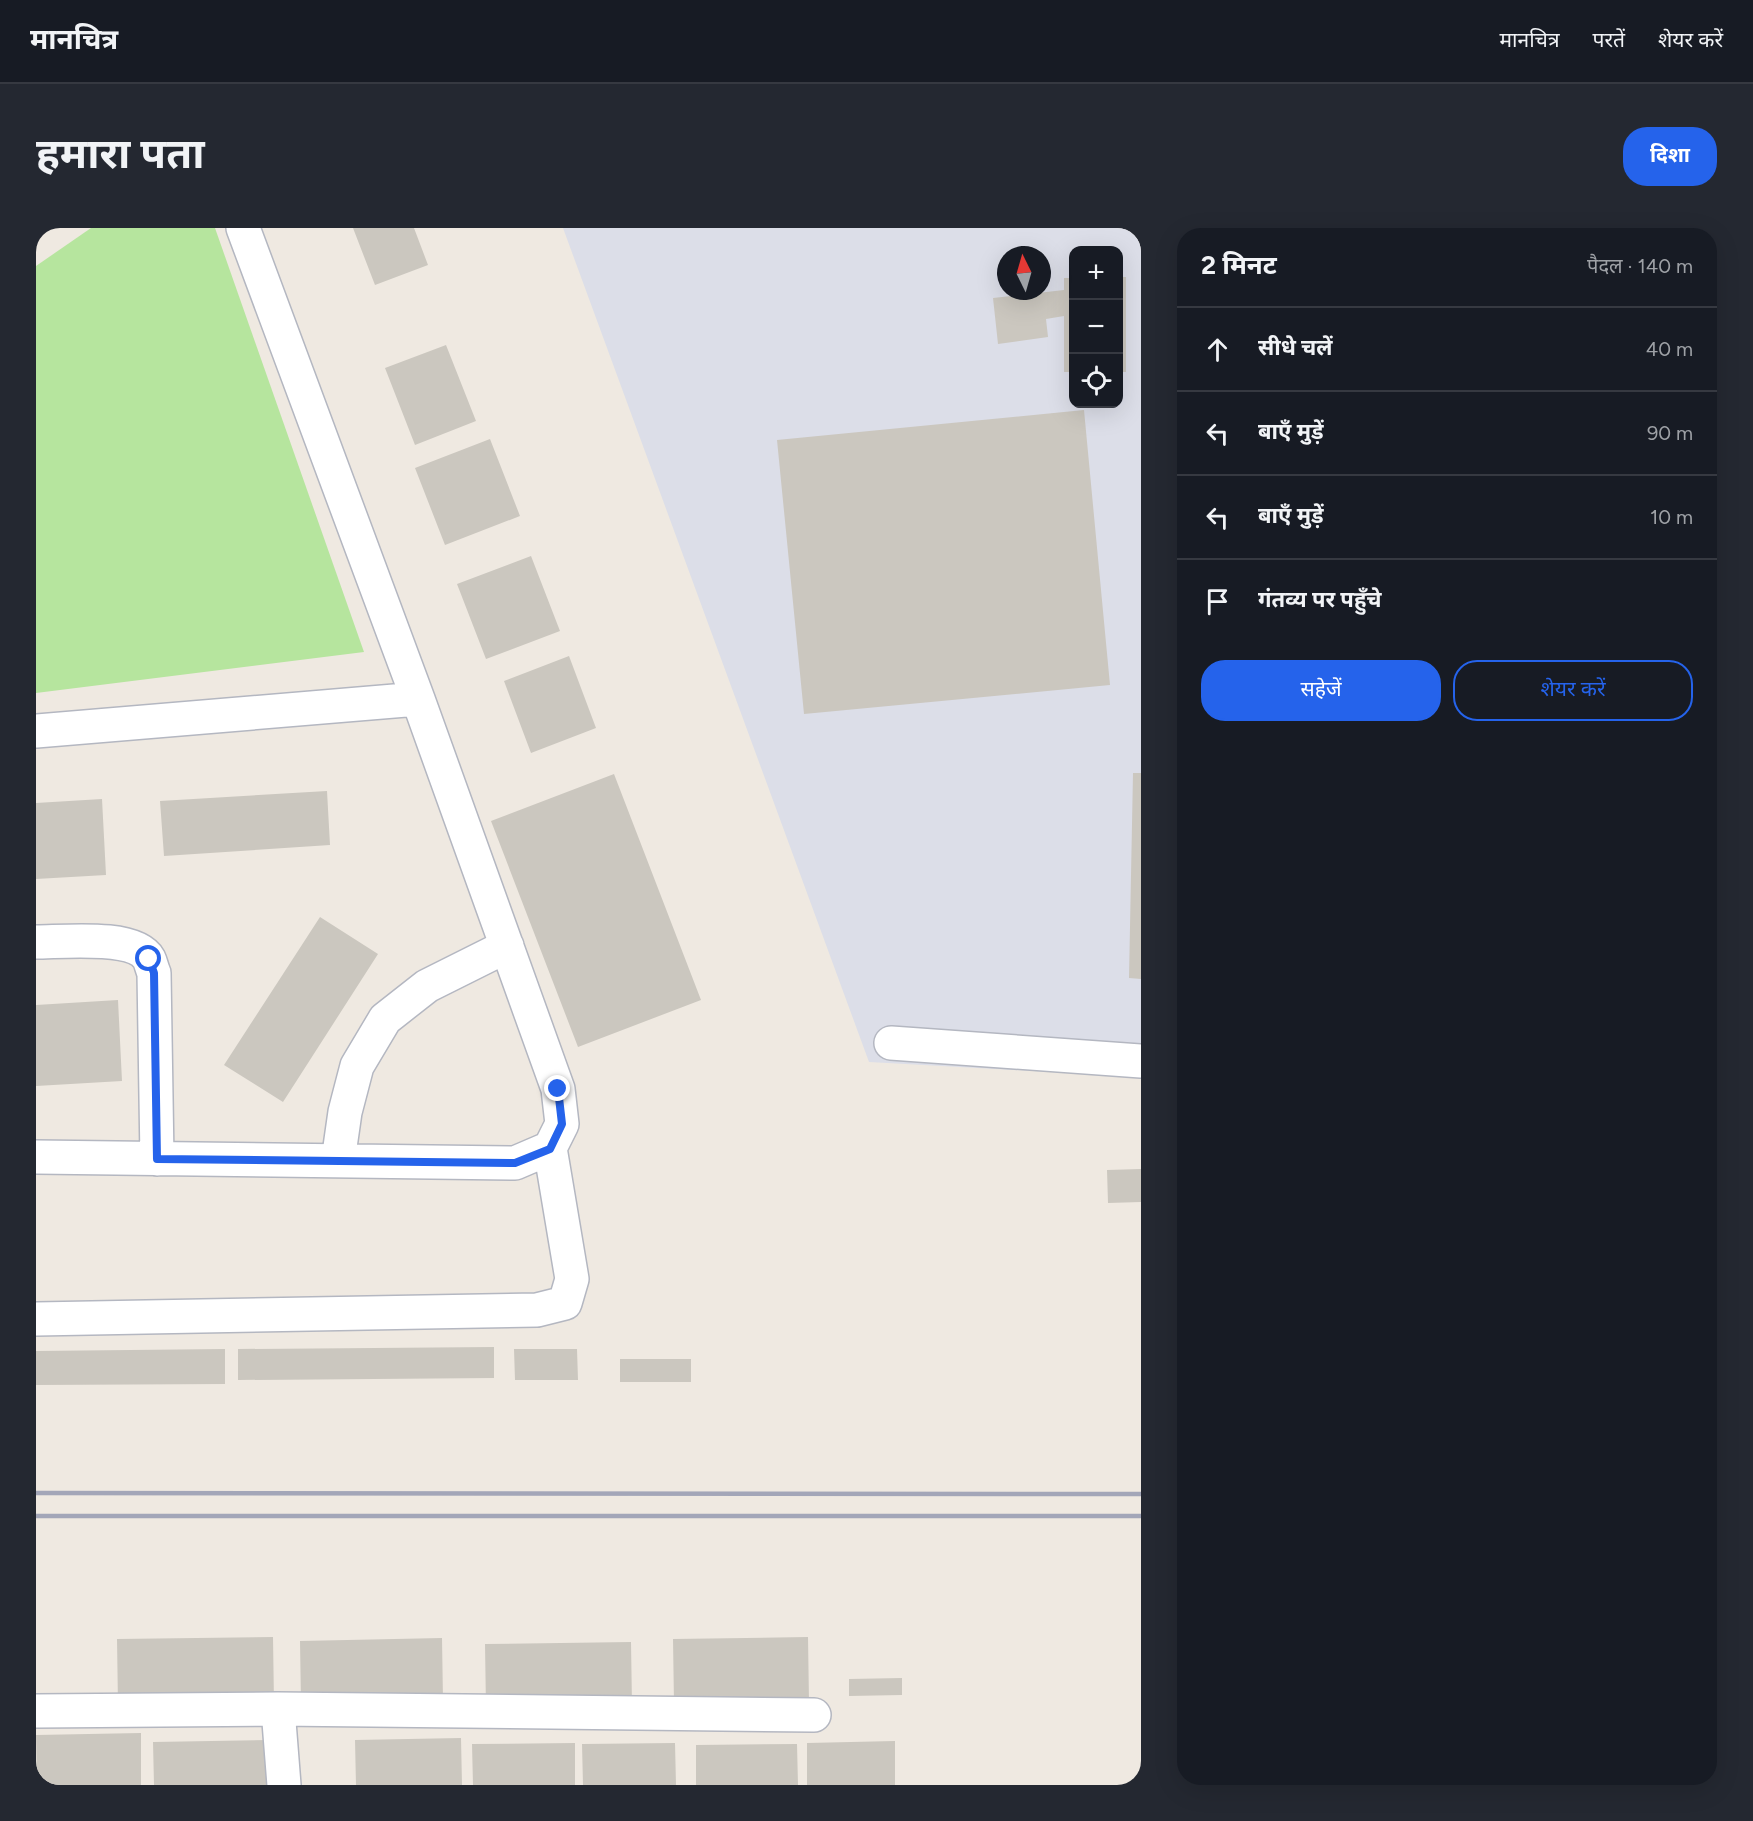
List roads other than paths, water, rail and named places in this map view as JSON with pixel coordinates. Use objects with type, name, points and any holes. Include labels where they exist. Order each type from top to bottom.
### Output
[{"type":"street","points":[[36,1319],[537,1311],[565,1302],[572,1279],[550,1149],[562,1124],[558,1089],[418,699],[243,228]]},
{"type":"street","points":[[36,731],[418,699]]},
{"type":"street","points":[[36,942],[120,942],[138,948],[149,959],[154,973],[157,1159]]},
{"type":"street","points":[[338,1161],[345,1112],[357,1065],[386,1019],[427,986],[507,946]]},
{"type":"street","points":[[891,1043],[1141,1061]]},
{"type":"street","points":[[36,1157],[515,1163],[550,1149]]},
{"type":"street","points":[[278,1709],[284,1785]]},
{"type":"street","points":[[36,1711],[278,1709],[814,1715]]},
{"type":"railway","points":[[36,1493],[1141,1494]]},
{"type":"railway","points":[[36,1516],[1141,1516]]}]
